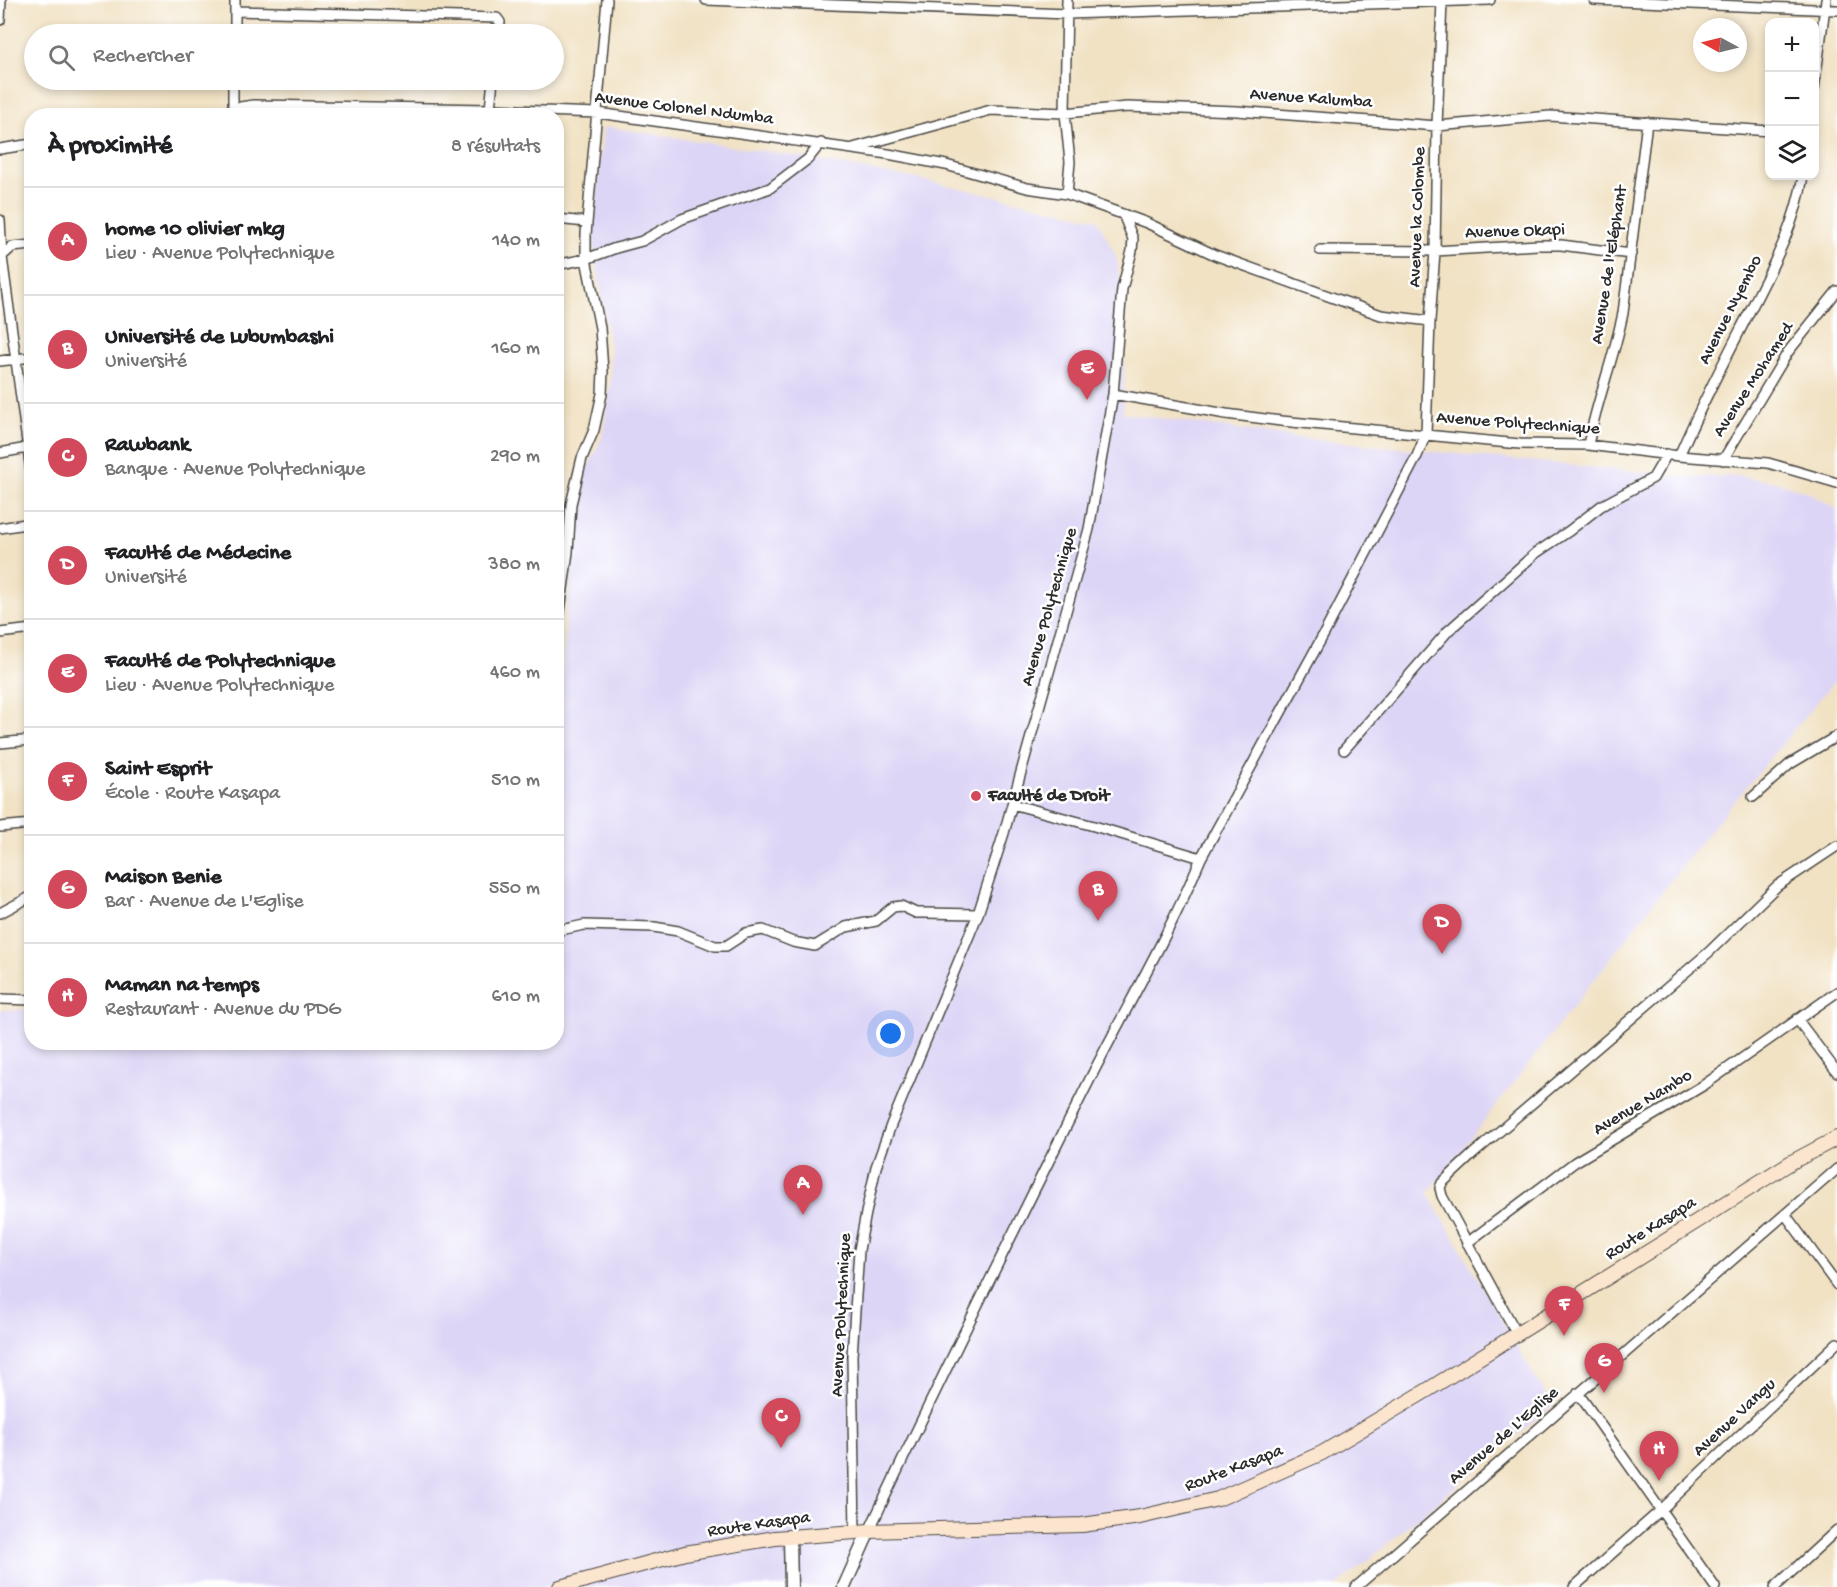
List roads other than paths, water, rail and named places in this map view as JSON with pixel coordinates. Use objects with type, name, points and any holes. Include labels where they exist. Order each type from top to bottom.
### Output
[{"type":"main road","name":"Route Kasapa","points":[[560,1587],[686,1553],[790,1537],[862,1532],[1082,1525],[1140,1517],[1218,1499],[1322,1454],[1790,1163],[1837,1138]]},
{"type":"street","points":[[0,20],[1,0]]},
{"type":"street","points":[[235,24],[236,0]]},
{"type":"street","points":[[564,551],[571,504],[582,458],[594,430],[602,394],[600,328],[586,259],[586,222],[607,0]]},
{"type":"street","points":[[705,0],[1067,14],[1490,0]]},
{"type":"street","points":[[1067,0],[1065,113],[1070,162],[1067,194]]},
{"type":"street","points":[[1594,0],[1826,5],[1837,9]]},
{"type":"street","name":"Avenue la Colombe","points":[[1426,434],[1430,321],[1436,251],[1437,126],[1443,1]]},
{"type":"street","points":[[1817,72],[1826,5]]},
{"type":"street","points":[[235,11],[497,18],[500,24]]},
{"type":"street","points":[[232,108],[233,90]]},
{"type":"street","points":[[490,108],[492,90]]},
{"type":"street","name":"Avenue Colonel Ndumba","points":[[246,108],[254,105],[431,108]]},
{"type":"street","name":"Avenue Kalumba","points":[[854,148],[991,110],[1065,113],[1127,107],[1236,111],[1437,126],[1541,116],[1765,131]]},
{"type":"street","name":"Avenue Colonel Ndumba","points":[[564,112],[598,113],[854,148],[946,165],[1027,188],[1067,194],[1147,223],[1215,255],[1381,315],[1430,321]]},
{"type":"street","name":"Avenue de l'Eléphant","points":[[1587,445],[1596,406],[1619,334],[1647,122]]},
{"type":"street","points":[[564,263],[586,259],[642,240],[682,219],[770,188],[808,159],[820,143]]},
{"type":"street","points":[[0,149],[24,145]]},
{"type":"street","name":"Avenue Nyembo","points":[[1679,456],[1695,417],[1781,250],[1795,211],[1802,180]]},
{"type":"street","points":[[1113,394],[1122,289],[1133,239],[1123,214]]},
{"type":"street","points":[[0,220],[1,258],[24,426]]},
{"type":"street","points":[[564,220],[586,222]]},
{"type":"street","points":[[1,258],[12,247],[24,245]]},
{"type":"street","name":"Avenue Okapi","points":[[1320,250],[1436,251],[1561,245],[1631,254]]},
{"type":"street","name":"Avenue Mohamed","points":[[1723,460],[1788,352],[1837,291]]},
{"type":"street","points":[[0,362],[24,358]]},
{"type":"street","name":"Avenue Polytechnique","points":[[862,1532],[852,1356],[859,1250],[876,1167],[978,914],[1012,804],[1089,530],[1113,394],[1281,422],[1520,444],[1587,445],[1679,456],[1768,463],[1837,483]]},
{"type":"street","points":[[844,1587],[862,1532],[1186,894],[1201,858],[1325,632],[1410,471],[1426,434]]},
{"type":"street","points":[[0,453],[24,449]]},
{"type":"street","points":[[1344,750],[1448,631],[1536,553],[1569,531],[1600,506],[1653,478],[1667,454]]},
{"type":"street","points":[[0,528],[24,524]]},
{"type":"street","points":[[0,633],[24,630]]},
{"type":"street","points":[[1753,797],[1790,764],[1837,736]]},
{"type":"street","points":[[0,743],[24,741]]},
{"type":"street","points":[[1012,804],[1201,858]]},
{"type":"street","points":[[0,827],[24,825]]},
{"type":"street","points":[[1517,1334],[1442,1196],[1440,1188],[1443,1183],[1473,1154],[1709,952],[1777,886],[1837,846]]},
{"type":"street","points":[[0,913],[24,900]]},
{"type":"street","points":[[564,929],[584,925],[654,927],[678,931],[715,946],[726,946],[746,933],[763,930],[793,942],[815,946],[846,927],[876,921],[893,907],[901,906],[924,913],[978,914]]},
{"type":"street","name":"Avenue Nambo","points":[[1467,1243],[1575,1162],[1704,1086],[1837,992]]},
{"type":"street","points":[[0,999],[24,1000]]},
{"type":"street","points":[[1797,1019],[1837,1072]]},
{"type":"street","name":"Avenue de L'Eglise","points":[[1356,1587],[1837,1169]]},
{"type":"street","points":[[1785,1214],[1837,1285]]},
{"type":"street","name":"Avenue Vangu","points":[[1574,1587],[1662,1509],[1837,1343]]},
{"type":"street","points":[[1578,1393],[1715,1587]]},
{"type":"street","points":[[1775,1587],[1837,1530]]},
{"type":"street","points":[[790,1537],[791,1587]]},
{"type":"place","name":"Faculté de Polytechnique","points":[[1087,400]]},
{"type":"place","name":"Faculté de Droit","points":[[976,796]]},
{"type":"place","name":"Université de Lubumbashi","points":[[1098,921]]},
{"type":"place","name":"Faculté de Médecine","points":[[1442,954]]},
{"type":"place","name":"home 10 olivier mkg","points":[[803,1215]]},
{"type":"place","name":"Saint Esprit","points":[[1564,1336]]},
{"type":"place","name":"Maison Benie","points":[[1604,1393]]},
{"type":"place","name":"Rawbank","points":[[781,1448]]},
{"type":"place","name":"Maman na temps","points":[[1659,1481]]}]
